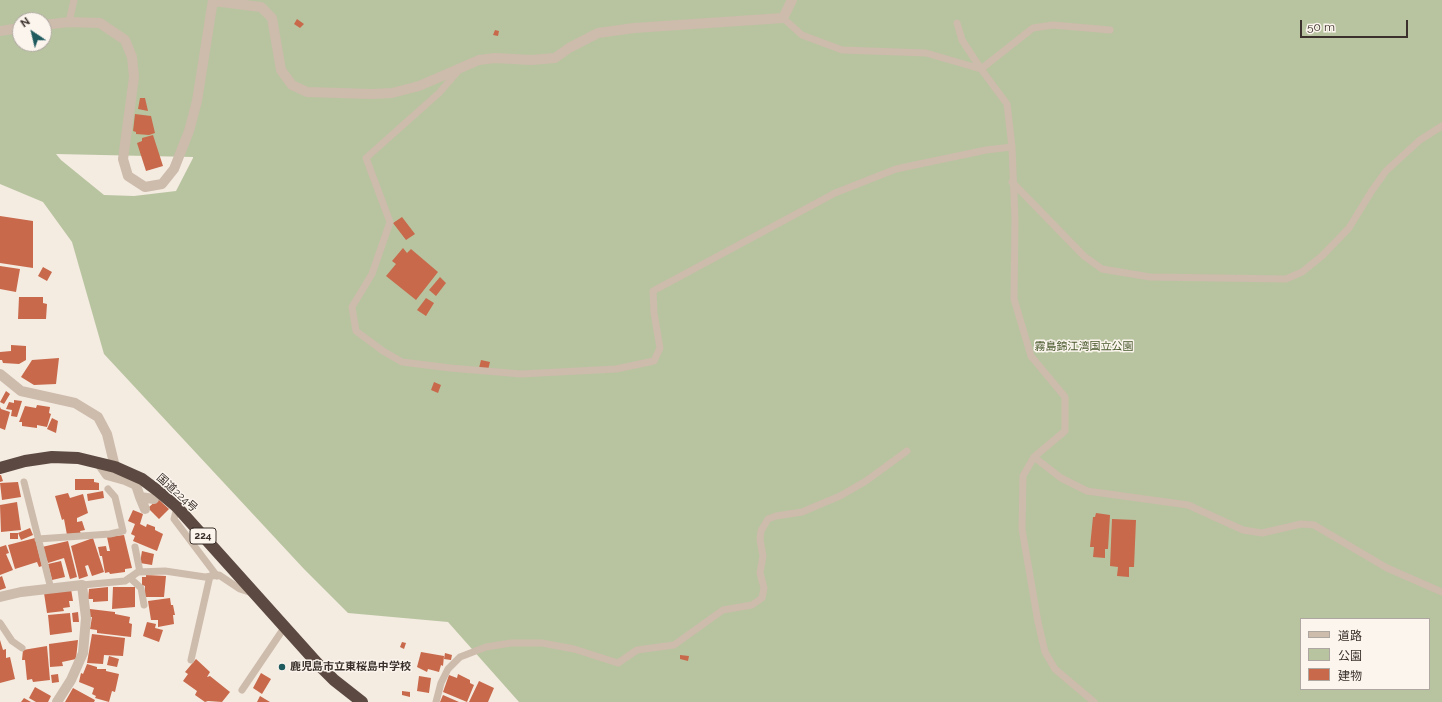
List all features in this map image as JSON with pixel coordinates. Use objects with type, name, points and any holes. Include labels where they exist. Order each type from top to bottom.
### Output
[{"type":"highway","name":"国道224号","points":[[0,468],[25,461],[52,458],[78,458],[115,467],[142,479],[158,490],[177,507],[284,628],[334,680],[362,702]]},
{"type":"street","points":[[52,24],[69,22],[100,23],[125,40],[132,57],[134,77],[123,159],[128,176],[145,187],[162,184],[174,169],[189,131],[197,101],[213,1],[262,7],[272,18],[280,70],[292,85],[307,92],[372,94],[392,93],[419,86],[480,60],[495,58],[530,60],[555,58],[569,48],[598,33],[634,28],[783,18],[792,0]]},
{"type":"street","points":[[0,31],[12,29]]},
{"type":"street","points":[[0,374],[20,391],[75,403],[98,417],[107,434],[115,467]]},
{"type":"street","points":[[98,462],[107,475],[136,485],[146,509]]},
{"type":"street","points":[[140,497],[154,499]]},
{"type":"street","points":[[0,597],[21,592],[82,585],[86,618],[83,653],[72,680],[57,702]]},
{"type":"lane","points":[[69,22],[74,0]]},
{"type":"lane","points":[[783,18],[802,35],[842,50],[926,52],[981,69]]},
{"type":"lane","points":[[957,23],[962,40],[1007,104],[1012,148],[1012,182],[1015,219],[1014,299],[1031,356],[1065,397],[1065,431],[1034,458],[1023,476],[1022,529],[1040,630],[1045,652],[1055,669],[1094,702]]},
{"type":"lane","points":[[981,69],[1033,28],[1053,25],[1110,30]]},
{"type":"lane","points":[[460,68],[439,93],[366,158],[390,222],[372,274],[352,307],[356,331],[383,351],[402,362],[520,374],[616,369],[654,361],[660,348],[654,313],[653,291],[835,193],[896,169],[986,150],[1012,148]]},
{"type":"lane","points":[[1012,182],[1084,256],[1102,269],[1150,277],[1286,279],[1302,272],[1322,256],[1349,228],[1371,192],[1386,172],[1420,140],[1442,126]]},
{"type":"lane","points":[[436,702],[441,683],[448,668],[460,657],[486,647],[511,643],[542,643],[574,649],[618,663],[637,650],[674,645],[723,610],[752,604],[762,598],[764,588],[760,573],[764,556],[760,540],[761,530],[768,519],[776,516],[802,512],[840,496],[866,481],[907,451]]},
{"type":"lane","points":[[1034,458],[1061,478],[1087,491],[1188,505],[1243,530],[1262,533],[1301,524],[1314,525],[1387,568],[1442,592]]},
{"type":"lane","points":[[24,482],[51,589]]},
{"type":"lane","points":[[38,539],[110,534],[123,531],[115,498],[108,489]]},
{"type":"lane","points":[[177,507],[174,519],[214,576]]},
{"type":"lane","points":[[135,546],[140,572]]},
{"type":"lane","points":[[82,585],[125,581],[140,572],[165,571],[214,576],[256,595]]},
{"type":"lane","points":[[191,660],[214,576]]},
{"type":"lane","points":[[130,578],[141,588],[144,605]]},
{"type":"lane","points":[[0,623],[12,641],[22,648]]},
{"type":"lane","points":[[242,690],[284,628]]},
{"type":"green space","name":"霧島錦江湾国立公園","points":[[0,0],[1442,0],[1442,702],[519,702],[448,622],[348,613],[304,569],[104,354],[72,242],[43,202],[0,184]],"holes":[[[56,154],[193,157],[176,191],[134,196],[104,195],[61,160]]]},
{"type":"building","points":[[297,19],[304,24],[300,28],[294,24]]},
{"type":"building","points":[[495,30],[499,31],[498,36],[493,35]]},
{"type":"building","points":[[140,98],[145,98],[148,111],[138,109]]},
{"type":"building","points":[[135,114],[151,116],[155,133],[149,135],[136,134],[136,132],[133,131]]},
{"type":"building","points":[[153,135],[163,166],[146,171],[137,143],[142,141],[142,138]]},
{"type":"building","points":[[0,216],[33,221],[33,268],[0,263]]},
{"type":"building","points":[[402,217],[415,234],[406,240],[393,223]]},
{"type":"building","points":[[403,248],[407,253],[411,249],[438,272],[416,300],[386,276],[396,264],[392,261]]},
{"type":"building","points":[[0,266],[20,269],[16,292],[0,289]]},
{"type":"building","points":[[43,267],[52,272],[47,281],[38,276]]},
{"type":"building","points":[[440,277],[446,283],[436,296],[429,290]]},
{"type":"building","points":[[19,297],[43,297],[43,303],[47,304],[46,319],[18,319]]},
{"type":"building","points":[[426,298],[434,303],[426,316],[417,310]]},
{"type":"building","points":[[11,345],[26,346],[26,360],[19,364],[3,363],[2,360],[0,360],[0,352],[11,351]]},
{"type":"building","points":[[59,358],[56,384],[34,385],[21,377],[32,360]]},
{"type":"building","points":[[481,360],[490,362],[488,370],[479,368]]},
{"type":"building","points":[[434,382],[441,385],[438,393],[431,390]]},
{"type":"building","points":[[6,391],[10,394],[4,404],[0,402]]},
{"type":"building","points":[[14,400],[22,401],[17,417],[11,416],[12,410],[6,409],[9,402],[14,403]]},
{"type":"building","points":[[37,405],[50,407],[49,413],[51,414],[47,427],[37,425],[37,428],[22,426],[22,422],[19,422],[25,406],[36,408]]},
{"type":"building","points":[[0,407],[1,409],[10,412],[5,430],[0,428]]},
{"type":"building","points":[[52,418],[58,421],[56,433],[47,429]]},
{"type":"building","points":[[0,475],[3,481],[0,482]]},
{"type":"building","points":[[75,479],[94,479],[94,482],[99,483],[99,490],[75,490]]},
{"type":"building","points":[[18,482],[21,497],[2,500],[0,483]]},
{"type":"building","points":[[103,491],[104,498],[88,501],[87,494]]},
{"type":"building","points":[[68,493],[70,498],[83,494],[88,513],[77,518],[77,522],[82,521],[85,530],[80,531],[81,534],[67,535],[64,519],[62,520],[55,496]]},
{"type":"building","points":[[158,499],[169,509],[159,519],[148,508]]},
{"type":"building","points":[[17,502],[21,530],[1,532],[0,505]]},
{"type":"building","points":[[133,510],[143,514],[140,524],[146,527],[147,524],[155,527],[155,530],[163,534],[157,551],[133,541],[135,536],[131,534],[135,524],[128,521]]},
{"type":"building","points":[[1096,513],[1110,515],[1108,549],[1105,549],[1105,558],[1093,557],[1094,547],[1090,547],[1093,517],[1095,517]]},
{"type":"building","points":[[1112,519],[1136,520],[1134,567],[1129,567],[1129,577],[1117,576],[1118,567],[1110,566]]},
{"type":"building","points":[[30,528],[33,535],[21,540],[18,533]]},
{"type":"building","points":[[10,533],[18,533],[18,539],[10,539]]},
{"type":"building","points":[[124,535],[132,568],[125,569],[125,572],[110,574],[109,572],[105,573],[102,556],[100,556],[98,547],[106,546],[107,551],[110,551],[107,537]]},
{"type":"building","points":[[35,538],[42,566],[39,567],[37,562],[15,569],[8,545]]},
{"type":"building","points":[[93,538],[104,572],[92,576],[88,565],[85,566],[88,576],[79,579],[71,546]]},
{"type":"building","points":[[68,541],[77,577],[70,579],[64,558],[48,563],[42,547]]},
{"type":"building","points":[[6,545],[9,553],[6,554],[13,570],[0,575],[0,547]]},
{"type":"building","points":[[142,551],[154,554],[152,565],[140,563]]},
{"type":"building","points":[[61,561],[65,577],[52,580],[48,564]]},
{"type":"building","points":[[146,575],[166,576],[164,597],[145,597],[145,586],[142,585],[142,577],[146,577]]},
{"type":"building","points":[[2,576],[6,588],[0,590],[0,577]]},
{"type":"building","points":[[108,587],[108,601],[93,602],[93,599],[88,599],[89,589]]},
{"type":"building","points":[[113,587],[135,587],[135,607],[112,609]]},
{"type":"building","points":[[71,589],[73,601],[69,601],[70,607],[63,608],[64,611],[47,613],[44,593]]},
{"type":"building","points":[[170,598],[175,615],[173,615],[174,624],[158,627],[158,620],[151,620],[148,601]]},
{"type":"building","points":[[90,609],[115,612],[115,614],[130,617],[129,623],[132,624],[131,637],[97,633],[97,630],[90,629],[92,617],[89,617]]},
{"type":"building","points":[[78,612],[79,622],[73,622],[72,613]]},
{"type":"building","points":[[70,613],[72,632],[50,635],[48,615]]},
{"type":"building","points":[[147,622],[156,624],[155,628],[163,630],[159,642],[143,636]]},
{"type":"building","points":[[92,634],[125,638],[123,656],[104,655],[103,664],[87,663]]},
{"type":"building","points":[[0,640],[3,650],[6,649],[6,658],[10,657],[15,679],[0,683]]},
{"type":"building","points":[[78,640],[76,659],[62,662],[63,666],[50,667],[49,644]]},
{"type":"building","points":[[402,642],[406,643],[404,649],[400,647]]},
{"type":"building","points":[[47,646],[50,680],[33,682],[32,679],[27,680],[25,660],[22,660],[23,650]]},
{"type":"building","points":[[421,652],[444,656],[443,666],[441,665],[439,672],[428,669],[427,672],[417,667]]},
{"type":"building","points":[[445,653],[452,655],[451,660],[444,659]]},
{"type":"building","points":[[680,655],[689,656],[688,661],[680,659]]},
{"type":"building","points":[[109,656],[119,659],[117,667],[107,665]]},
{"type":"building","points":[[196,659],[210,672],[207,677],[210,676],[230,692],[222,702],[205,702],[195,695],[197,691],[183,681],[188,674],[185,672]]},
{"type":"building","points":[[87,664],[97,667],[97,669],[106,669],[106,671],[119,674],[115,692],[112,691],[109,702],[95,698],[96,696],[92,694],[94,688],[79,682],[81,673],[83,674]]},
{"type":"building","points":[[261,673],[271,679],[262,694],[253,688]]},
{"type":"building","points":[[58,674],[59,682],[52,683],[51,675]]},
{"type":"building","points":[[458,674],[470,680],[470,683],[474,685],[467,702],[443,692],[449,675],[457,678]]},
{"type":"building","points":[[419,676],[431,678],[429,693],[417,691]]},
{"type":"building","points":[[479,681],[494,688],[488,702],[469,702]]},
{"type":"building","points":[[35,687],[51,696],[48,702],[36,702],[29,698]]},
{"type":"building","points":[[73,688],[95,700],[94,702],[65,702]]},
{"type":"building","points":[[402,691],[410,692],[410,697],[402,695]]},
{"type":"building","points":[[443,695],[459,702],[440,702]]},
{"type":"building","points":[[260,696],[270,702],[257,702]]},
{"type":"building","points":[[24,698],[31,702],[21,702]]},
{"type":"place","name":"鹿児島市立東桜島中学校","points":[[282,667]]}]
